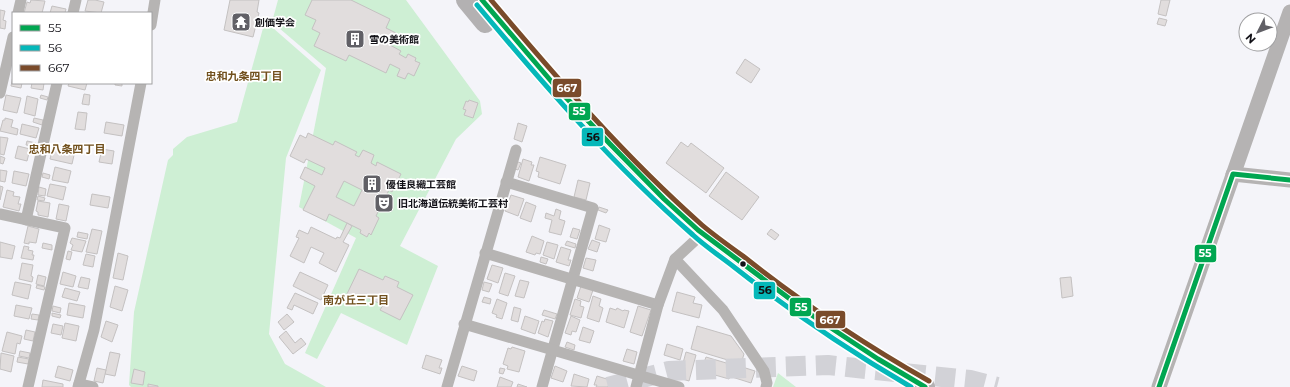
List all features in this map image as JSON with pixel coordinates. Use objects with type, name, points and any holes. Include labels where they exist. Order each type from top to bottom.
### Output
[{"type":"highway","points":[[466,0],[538,86],[620,174],[697,238],[773,305],[824,341],[899,387]]},
{"type":"highway","points":[[482,0],[550,80],[697,238],[822,324],[925,387]]},
{"type":"main road","points":[[1159,387],[1290,12]]},
{"type":"main road","points":[[1233,174],[1290,180]]},
{"type":"street","points":[[18,12],[22,0]]},
{"type":"street","points":[[73,12],[76,0]]},
{"type":"street","points":[[152,20],[156,0]]},
{"type":"street","points":[[0,93],[12,41]]},
{"type":"street","points":[[26,220],[57,84]]},
{"type":"street","points":[[93,387],[78,385],[94,330],[140,84]]},
{"type":"street","points":[[449,386],[464,324],[516,150]]},
{"type":"street","points":[[506,182],[593,208],[542,387]]},
{"type":"street","points":[[0,214],[65,228],[28,387]]},
{"type":"street","points":[[636,387],[658,305],[675,259],[697,238]]},
{"type":"street","points":[[485,253],[658,305]]},
{"type":"street","points":[[675,259],[724,310],[764,371],[767,384],[766,387]]},
{"type":"street","points":[[464,324],[679,387]]},
{"type":"green space","points":[[278,0],[406,0],[480,101],[482,114],[456,139],[400,246],[438,266],[407,345],[341,313],[317,359],[305,353],[356,238],[299,207],[326,68],[272,22]]},
{"type":"green space","points":[[265,21],[321,70],[286,158],[269,334],[285,364],[326,387],[131,387],[129,385],[134,312],[168,160],[173,155],[173,149],[187,137],[237,122]]},
{"type":"green space","points":[[778,373],[796,387],[773,387]]},
{"type":"building","points":[[31,0],[45,1],[42,12],[24,12],[27,2],[30,3]]},
{"type":"building","points":[[88,0],[104,2],[101,12],[85,11]]},
{"type":"building","name":"創価学会","points":[[230,0],[259,0],[257,12],[259,13],[253,37],[224,30]]},
{"type":"building","name":"雪の美術館","points":[[312,0],[351,0],[390,19],[386,28],[396,33],[390,45],[401,51],[399,54],[406,58],[408,54],[416,58],[415,61],[420,63],[414,76],[408,73],[405,79],[397,76],[400,69],[390,64],[386,73],[349,55],[346,61],[314,46],[320,33],[312,29],[316,20],[305,15]]},
{"type":"building","points":[[1161,0],[1170,0],[1166,16],[1158,14]]},
{"type":"building","points":[[52,6],[66,9],[65,12],[50,12]]},
{"type":"building","points":[[0,10],[5,11],[3,20],[6,21],[5,29],[0,28]]},
{"type":"building","points":[[1159,18],[1167,20],[1165,26],[1157,24]]},
{"type":"building","points":[[745,59],[760,69],[751,83],[736,73]]},
{"type":"building","points":[[12,81],[12,84],[22,84],[21,88],[11,86]]},
{"type":"building","points":[[32,84],[44,84],[43,90],[31,88]]},
{"type":"building","points":[[69,84],[87,84],[85,90],[68,86]]},
{"type":"building","points":[[122,84],[122,86],[115,85]]},
{"type":"building","points":[[84,94],[90,95],[89,105],[82,104]]},
{"type":"building","points":[[6,95],[21,98],[17,113],[3,110]]},
{"type":"building","points":[[41,95],[48,97],[47,100],[40,98]]},
{"type":"building","points":[[27,96],[38,99],[35,116],[24,113]]},
{"type":"building","points":[[469,100],[478,103],[473,118],[464,115],[466,110],[463,109],[466,101],[468,102]]},
{"type":"building","points":[[78,112],[87,113],[85,130],[75,129]]},
{"type":"building","points":[[5,118],[13,120],[11,127],[18,129],[17,135],[0,131]]},
{"type":"building","points":[[34,118],[43,120],[42,125],[33,122]]},
{"type":"building","points":[[106,122],[124,125],[122,136],[104,133]]},
{"type":"building","points":[[518,123],[527,126],[522,142],[514,139]]},
{"type":"building","points":[[22,124],[39,128],[36,138],[20,134]]},
{"type":"building","name":"優佳良織工芸館","points":[[308,133],[333,145],[335,141],[357,152],[355,155],[359,157],[363,150],[374,155],[371,163],[376,166],[377,162],[401,174],[392,192],[389,190],[376,216],[379,218],[371,235],[369,233],[367,237],[360,233],[361,230],[329,214],[326,221],[303,210],[315,186],[300,178],[305,167],[322,175],[325,168],[306,159],[304,163],[290,156],[300,135],[306,138]],"holes":[[[344,181],[362,190],[354,206],[336,197]]]},
{"type":"building","points":[[0,137],[8,138],[4,155],[0,154]]},
{"type":"building","points":[[27,141],[36,143],[35,146],[26,145]]},
{"type":"building","points":[[681,142],[688,147],[691,143],[724,168],[706,193],[666,163]]},
{"type":"building","points":[[56,144],[60,145],[59,148],[75,151],[72,164],[50,159],[53,147],[55,148]]},
{"type":"building","points":[[18,146],[30,149],[27,161],[15,158]]},
{"type":"building","points":[[102,149],[114,151],[112,164],[99,162]]},
{"type":"building","points":[[0,156],[5,158],[3,164],[0,163]]},
{"type":"building","points":[[540,157],[566,165],[560,184],[538,177],[539,172],[536,171]]},
{"type":"building","points":[[523,159],[532,162],[531,165],[534,165],[529,181],[518,177]]},
{"type":"building","points":[[515,161],[521,163],[518,170],[512,168]]},
{"type":"building","points":[[55,167],[71,171],[68,183],[52,180]]},
{"type":"building","points":[[0,170],[7,171],[5,182],[0,181]]},
{"type":"building","points":[[14,171],[29,174],[26,186],[12,183]]},
{"type":"building","points":[[726,172],[759,197],[742,220],[709,196]]},
{"type":"building","points":[[43,173],[50,175],[49,179],[42,177]]},
{"type":"building","points":[[578,180],[590,183],[586,200],[574,197]]},
{"type":"building","points":[[50,184],[66,187],[63,200],[47,196]]},
{"type":"building","points":[[0,186],[3,187],[0,200]]},
{"type":"building","points":[[39,187],[46,189],[45,196],[38,195]]},
{"type":"building","points":[[7,190],[14,192],[13,196],[20,197],[18,204],[21,204],[19,211],[3,207]]},
{"type":"building","points":[[92,194],[110,197],[108,208],[90,205]]},
{"type":"building","points":[[511,195],[524,199],[518,216],[505,211]]},
{"type":"building","points":[[38,196],[45,198],[44,201],[37,200]]},
{"type":"building","points":[[38,201],[50,203],[48,217],[38,215],[38,212],[36,211]]},
{"type":"building","points":[[526,202],[536,206],[531,222],[520,218]]},
{"type":"building","points":[[59,204],[69,206],[66,221],[56,219]]},
{"type":"building","points":[[599,207],[608,210],[606,213],[598,210]]},
{"type":"building","points":[[556,209],[561,211],[559,219],[565,221],[561,235],[549,232],[552,220],[545,218],[546,213],[554,216]]},
{"type":"building","points":[[347,223],[352,226],[343,242],[349,245],[336,272],[319,263],[324,253],[311,247],[304,263],[290,256],[299,238],[296,237],[299,230],[308,234],[311,227],[336,239],[337,237],[340,238]]},
{"type":"building","points":[[599,225],[610,229],[606,242],[595,239]]},
{"type":"building","points":[[28,226],[39,229],[36,243],[24,243]]},
{"type":"building","points":[[573,228],[580,230],[577,239],[570,237]]},
{"type":"building","points":[[92,229],[102,231],[97,254],[86,252]]},
{"type":"building","points":[[771,229],[779,235],[775,240],[767,234]]},
{"type":"building","points":[[78,232],[88,234],[87,239],[77,237]]},
{"type":"building","points":[[532,236],[544,241],[540,254],[536,253],[535,255],[526,252]]},
{"type":"building","points":[[72,238],[86,241],[82,252],[71,250],[73,245],[70,243]]},
{"type":"building","points":[[592,240],[600,243],[597,252],[588,249]]},
{"type":"building","points":[[567,241],[576,244],[575,248],[565,245]]},
{"type":"building","points":[[0,242],[15,246],[12,259],[0,257]]},
{"type":"building","points":[[547,242],[558,245],[554,259],[543,255]]},
{"type":"building","points":[[43,243],[52,245],[52,250],[42,248]]},
{"type":"building","points":[[24,246],[29,247],[28,250],[33,251],[33,260],[21,258]]},
{"type":"building","points":[[561,247],[571,250],[568,260],[571,260],[569,266],[556,262]]},
{"type":"building","points":[[68,251],[72,252],[70,260],[66,259]]},
{"type":"building","points":[[118,253],[128,256],[123,280],[113,278]]},
{"type":"building","points":[[86,254],[95,256],[93,267],[83,265]]},
{"type":"building","points":[[541,257],[548,259],[546,264],[540,262]]},
{"type":"building","points":[[586,258],[596,260],[593,271],[583,268]]},
{"type":"building","points":[[22,263],[33,265],[31,276],[33,277],[32,282],[19,279]]},
{"type":"building","points":[[492,265],[503,268],[498,283],[487,279]]},
{"type":"building","points":[[359,269],[383,280],[385,276],[399,282],[397,287],[413,295],[400,320],[380,310],[383,305],[361,295],[357,302],[346,296]]},
{"type":"building","points":[[63,272],[76,276],[73,287],[60,284]]},
{"type":"building","points":[[300,272],[328,285],[321,300],[293,286]]},
{"type":"building","points":[[505,273],[515,276],[508,296],[499,293]]},
{"type":"building","points":[[38,275],[46,277],[44,286],[36,284]]},
{"type":"building","points":[[81,277],[90,279],[88,289],[78,287]]},
{"type":"building","points":[[1071,277],[1073,296],[1062,298],[1060,278]]},
{"type":"building","points":[[520,280],[529,282],[524,298],[515,296]]},
{"type":"building","points":[[15,282],[31,285],[28,299],[12,295]]},
{"type":"building","points":[[484,282],[492,284],[489,292],[482,290]]},
{"type":"building","points":[[37,285],[45,287],[44,290],[36,288]]},
{"type":"building","points":[[115,286],[128,290],[122,311],[110,307]]},
{"type":"building","points":[[581,286],[593,290],[589,302],[577,298]]},
{"type":"building","points":[[65,288],[80,292],[77,301],[62,297]]},
{"type":"building","points":[[677,292],[695,297],[693,303],[702,305],[699,318],[672,311]]},
{"type":"building","points":[[295,293],[318,303],[313,314],[294,305],[292,310],[287,308]]},
{"type":"building","points":[[593,296],[601,299],[599,306],[603,308],[599,322],[587,318]]},
{"type":"building","points":[[484,297],[491,299],[490,304],[482,302]]},
{"type":"building","points":[[497,299],[507,303],[502,319],[496,317],[497,315],[492,313]]},
{"type":"building","points":[[575,299],[581,301],[580,306],[584,307],[581,318],[570,315]]},
{"type":"building","points":[[69,303],[85,306],[83,318],[67,315]]},
{"type":"building","points":[[16,305],[32,308],[29,319],[14,316]]},
{"type":"building","points":[[53,306],[61,308],[60,313],[52,311]]},
{"type":"building","points":[[638,306],[651,310],[642,336],[630,332]]},
{"type":"building","points":[[514,307],[521,309],[518,322],[511,320]]},
{"type":"building","points":[[610,308],[629,311],[624,328],[606,322]]},
{"type":"building","points":[[544,310],[557,314],[555,319],[542,315]]},
{"type":"building","points":[[52,313],[61,315],[60,318],[52,316]]},
{"type":"building","points":[[32,314],[39,315],[38,320],[31,319]]},
{"type":"building","points":[[287,314],[294,322],[284,330],[278,322]]},
{"type":"building","points":[[525,316],[539,321],[535,334],[521,329]]},
{"type":"building","points":[[571,316],[580,320],[576,332],[572,331],[571,335],[565,333]]},
{"type":"building","points":[[545,319],[553,321],[548,337],[538,333],[542,321],[544,322]]},
{"type":"building","points":[[106,321],[118,325],[112,342],[101,337]]},
{"type":"building","points":[[65,323],[79,326],[76,341],[62,338]]},
{"type":"building","points":[[53,324],[63,326],[61,335],[51,333]]},
{"type":"building","points":[[697,326],[731,336],[744,354],[741,364],[691,349]]},
{"type":"building","points":[[583,327],[594,331],[590,343],[579,340]]},
{"type":"building","points":[[26,330],[35,332],[33,341],[24,339]]},
{"type":"building","points":[[286,331],[295,343],[301,338],[306,344],[293,354],[279,337]]},
{"type":"building","points":[[7,332],[22,336],[20,344],[17,343],[15,354],[2,351]]},
{"type":"building","points":[[567,342],[575,345],[574,350],[565,347]]},
{"type":"building","points":[[667,344],[683,349],[680,360],[664,355]]},
{"type":"building","points":[[512,347],[525,351],[519,372],[507,369],[508,366],[503,364],[508,348],[511,349]]},
{"type":"building","points":[[627,349],[637,352],[634,364],[623,361]]},
{"type":"building","points":[[20,351],[30,353],[29,358],[19,356]]},
{"type":"building","points":[[110,352],[120,354],[115,376],[105,374]]},
{"type":"building","points":[[686,352],[696,355],[689,381],[679,378]]},
{"type":"building","points":[[1,353],[14,356],[11,372],[0,369]]},
{"type":"building","points":[[426,355],[442,360],[439,368],[442,368],[440,374],[422,368]]},
{"type":"building","points":[[18,357],[29,359],[28,364],[17,362]]},
{"type":"building","points":[[706,357],[733,365],[729,379],[701,371]]},
{"type":"building","points":[[736,365],[755,371],[751,383],[732,377]]},
{"type":"building","points":[[58,366],[73,370],[70,381],[55,377]]},
{"type":"building","points":[[462,366],[477,371],[474,381],[458,376]]},
{"type":"building","points":[[555,366],[567,371],[563,382],[551,378]]},
{"type":"building","points":[[97,368],[106,370],[103,383],[94,381]]},
{"type":"building","points":[[500,368],[505,369],[503,374],[499,373]]},
{"type":"building","points":[[134,369],[145,372],[143,385],[131,383]]},
{"type":"building","points":[[574,374],[589,379],[587,387],[571,386]]},
{"type":"building","points":[[597,376],[610,380],[608,387],[596,387],[597,385],[594,385]]},
{"type":"building","points":[[500,377],[513,382],[511,387],[497,387]]},
{"type":"building","points":[[43,380],[63,384],[63,387],[42,387]]},
{"type":"building","points":[[148,384],[158,386],[158,387],[148,387]]},
{"type":"building","points":[[518,384],[527,387],[517,387]]},
{"type":"tunnel","points":[[608,387],[669,371],[828,365],[970,380],[997,387]]},
{"type":"transit line","name":"55","points":[[482,0],[557,88],[664,199],[698,230],[810,314],[878,359],[925,387]]},
{"type":"transit line","name":"667","points":[[491,0],[566,88],[592,116],[646,172],[702,225],[810,306],[929,381]]},
{"type":"transit line","name":"56","points":[[477,5],[580,124],[635,181],[698,239],[798,315],[911,387]]},
{"type":"transit line","name":"55","points":[[1159,387],[1233,174],[1290,180]]},
{"type":"place","name":"創価学会","points":[[241,22]]},
{"type":"place","name":"雪の美術館","points":[[355,39]]},
{"type":"place","name":"優佳良織工芸館","points":[[372,184]]},
{"type":"place","name":"旧北海道伝統美術工芸村","points":[[384,203]]},
{"type":"district","name":"忠和九条四丁目","points":[[244,76]]},
{"type":"district","name":"忠和八条四丁目","points":[[67,149]]},
{"type":"district","name":"南が丘三丁目","points":[[356,300]]}]
